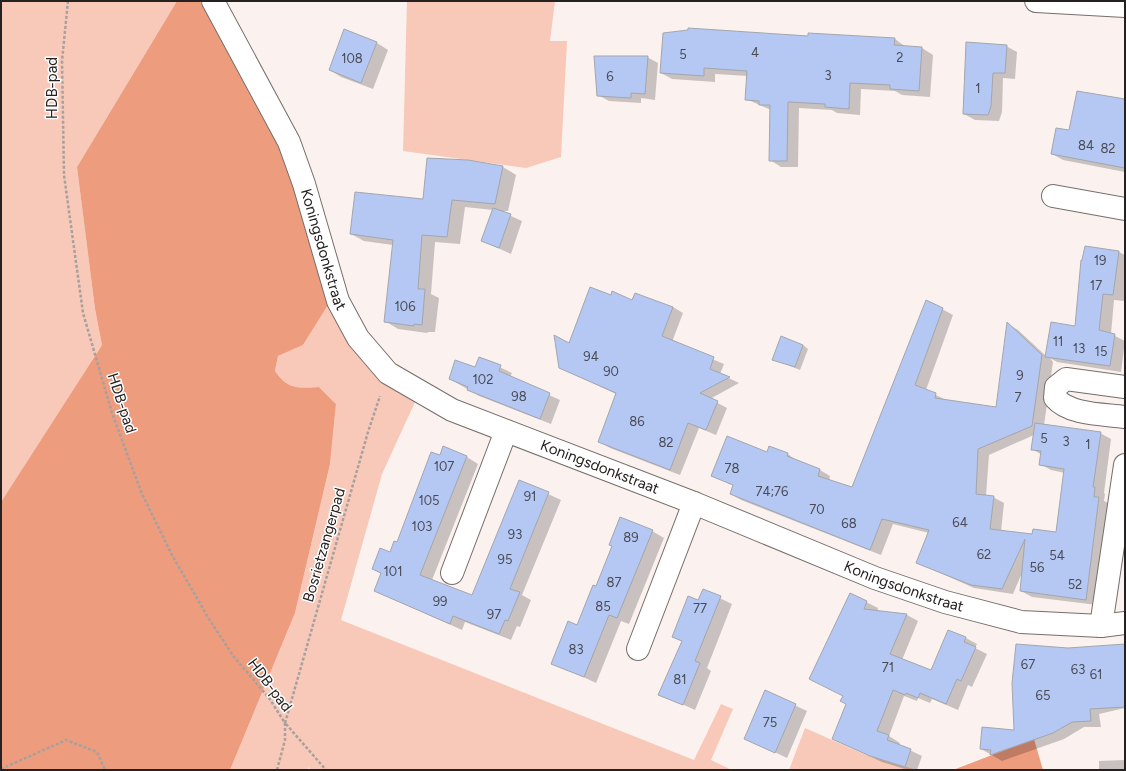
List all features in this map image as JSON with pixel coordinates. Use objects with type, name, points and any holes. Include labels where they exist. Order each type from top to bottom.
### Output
[{"type":"street","name":"Koningsdonkstraat","points":[[213,1],[289,142],[304,184],[338,301],[358,338],[388,373],[452,410],[694,504],[875,578],[945,602],[1021,622],[1101,626],[1125,623]]},
{"type":"street","points":[[1036,1],[1125,6]]},
{"type":"street","points":[[1053,196],[1125,209]]},
{"type":"street","points":[[1125,388],[1066,379],[1056,387],[1055,398],[1061,405],[1072,409],[1125,417]]},
{"type":"street","points":[[452,573],[506,431]]},
{"type":"street","points":[[1101,626],[1125,465]]},
{"type":"street","points":[[638,649],[694,504]]},
{"type":"path","name":"HDB-pad","points":[[68,1],[62,61],[64,175],[84,313],[112,413],[142,494],[172,555],[217,631],[234,657],[270,698],[285,723],[285,740],[277,770]]},
{"type":"path","name":"Bosrietzangerpad","points":[[285,723],[368,432],[388,373]]},
{"type":"path","points":[[285,723],[326,770]]},
{"type":"path","points":[[1,769],[66,740],[97,752],[105,770]]},
{"type":"shaded area","points":[[1,1],[177,1],[77,167],[95,309],[102,345],[1,502]]},
{"type":"shaded area","points":[[177,1],[200,1],[279,146],[294,188],[328,305],[303,345],[278,356],[275,371],[284,382],[289,385],[305,388],[319,387],[336,404],[330,464],[295,613],[230,770],[1,770],[1,502],[102,345],[95,309],[77,167]]},
{"type":"shaded area","points":[[407,1],[555,1],[550,41],[567,41],[561,157],[526,168],[403,151]]},
{"type":"shaded area","points":[[328,305],[381,381],[415,402],[382,474],[341,620],[694,760],[721,704],[733,709],[711,760],[732,770],[310,770],[309,767],[307,770],[230,770],[295,613],[330,464],[336,404],[319,387],[305,388],[289,385],[284,382],[275,371],[278,356],[303,345]]},
{"type":"shaded area","points":[[805,728],[866,755],[917,770],[789,770]]},
{"type":"shaded area","points":[[1034,739],[1043,770],[953,770]]},
{"type":"building","points":[[688,28],[808,36],[808,33],[895,38],[894,45],[922,47],[919,91],[890,89],[890,85],[850,83],[849,109],[825,107],[825,104],[788,102],[787,161],[769,161],[770,105],[759,105],[759,101],[745,100],[747,71],[704,68],[704,76],[660,73],[663,33],[688,30]]},
{"type":"building","points":[[344,29],[377,42],[361,83],[329,70]]},
{"type":"building","points":[[966,42],[1007,45],[1005,73],[993,73],[991,106],[988,115],[963,114]]},
{"type":"building","points":[[594,56],[648,56],[645,94],[631,93],[631,98],[597,96]]},
{"type":"building","points":[[1077,91],[1125,99],[1125,168],[1051,154],[1056,128],[1069,130]]},
{"type":"building","points":[[427,158],[468,160],[503,166],[495,204],[452,200],[447,237],[422,235],[418,289],[425,289],[422,325],[414,324],[414,326],[384,322],[393,240],[350,234],[355,192],[423,199]]},
{"type":"building","points":[[493,208],[511,214],[499,248],[481,241]]},
{"type":"building","points":[[1085,246],[1119,251],[1113,295],[1103,294],[1099,330],[1115,334],[1110,366],[1045,357],[1051,322],[1075,326],[1081,260]]},
{"type":"building","points":[[590,287],[611,295],[612,291],[632,300],[635,293],[673,307],[662,336],[714,357],[710,369],[730,377],[700,393],[718,401],[706,430],[688,423],[670,470],[598,442],[616,393],[559,368],[554,335],[569,343]]},
{"type":"building","points":[[926,300],[943,308],[915,385],[936,393],[935,398],[996,407],[1007,322],[1042,355],[1032,426],[978,449],[976,494],[994,496],[990,529],[1032,534],[1033,529],[1056,532],[1064,469],[1039,465],[1041,451],[1031,450],[1035,423],[1101,432],[1093,487],[1095,487],[1094,497],[1099,497],[1086,600],[1020,591],[1025,539],[1002,589],[971,585],[916,563],[929,530],[882,519],[870,550],[730,494],[733,485],[711,476],[727,436],[767,452],[769,446],[788,453],[787,456],[820,469],[818,476],[852,487]]},
{"type":"building","points":[[781,336],[803,345],[795,367],[772,360]]},
{"type":"building","points":[[479,357],[501,365],[499,371],[550,393],[540,419],[467,390],[468,387],[449,379],[455,360],[475,367]]},
{"type":"building","points":[[443,446],[467,456],[420,575],[472,595],[519,480],[549,492],[510,589],[520,592],[508,621],[505,620],[499,634],[453,616],[450,624],[374,591],[381,573],[372,569],[380,548],[390,552],[394,541],[397,542],[431,452],[440,455]]},
{"type":"building","points":[[620,517],[653,530],[617,618],[609,615],[584,677],[551,664],[568,621],[577,625],[593,585],[596,586],[612,546],[609,545]]},
{"type":"building","points":[[703,589],[721,596],[695,661],[700,663],[683,705],[658,695],[682,641],[672,637],[688,596],[698,600]]},
{"type":"building","points":[[850,593],[867,601],[864,609],[907,614],[890,654],[931,670],[948,630],[966,637],[964,642],[976,647],[961,681],[957,679],[946,704],[920,693],[918,698],[893,690],[877,731],[889,735],[887,740],[911,749],[905,767],[870,756],[832,739],[846,704],[840,701],[843,696],[809,679]]},
{"type":"building","points":[[1016,644],[1068,648],[1125,644],[1125,707],[1090,709],[1091,721],[1072,722],[1053,733],[990,755],[991,750],[980,749],[982,727],[1014,730],[1012,683]]},
{"type":"building","points":[[765,690],[796,704],[775,753],[744,739]]}]
